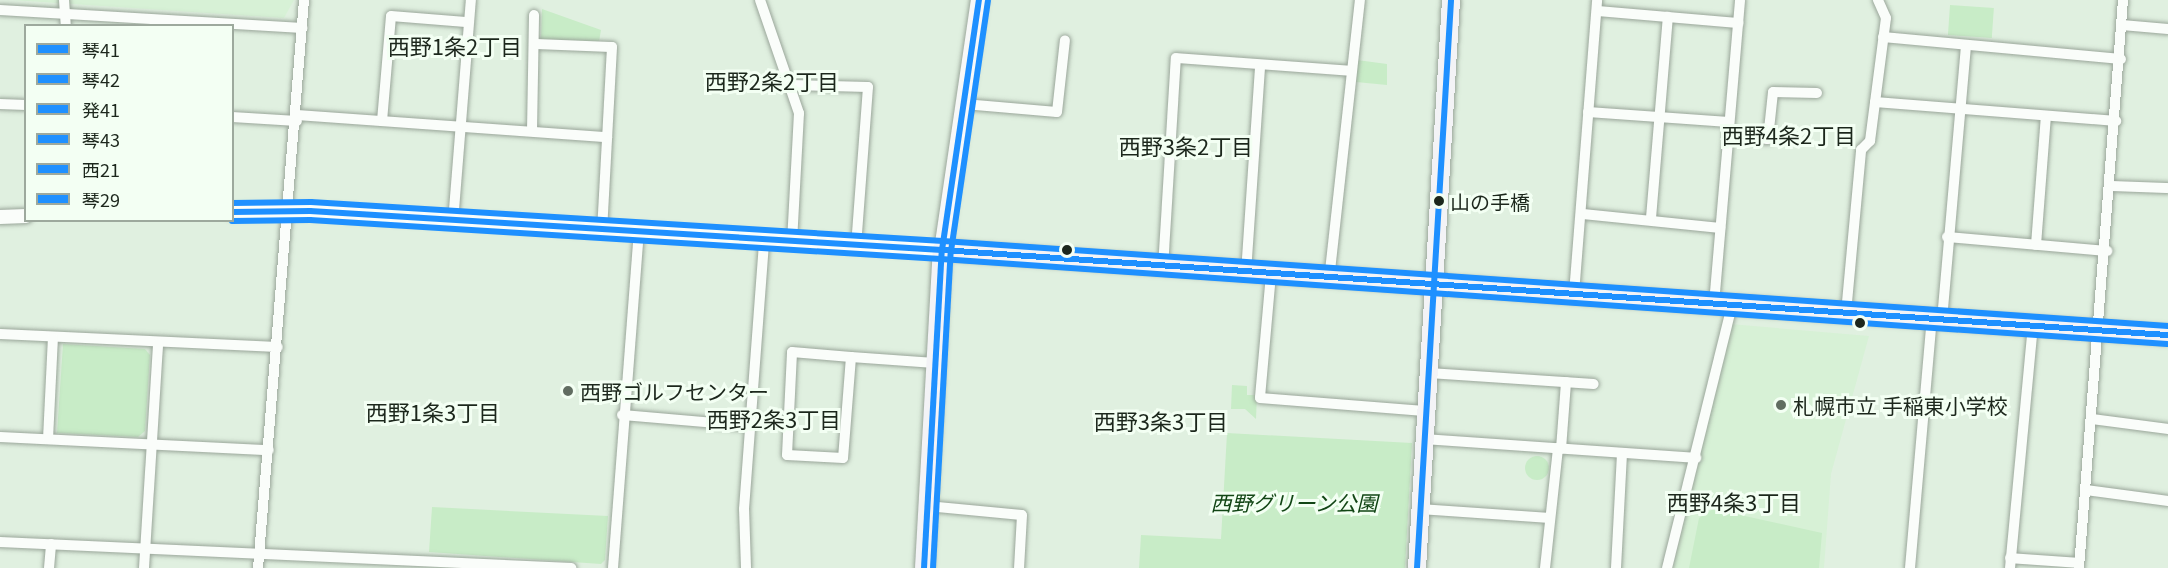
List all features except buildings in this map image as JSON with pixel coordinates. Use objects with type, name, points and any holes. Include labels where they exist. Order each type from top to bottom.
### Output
[{"type":"main road","points":[[924,568],[942,250],[979,0]]},
{"type":"main road","points":[[1417,568],[1451,0]]},
{"type":"main road","points":[[942,250],[1329,280],[1574,294],[2168,335]]},
{"type":"street","points":[[64,0],[66,24]]},
{"type":"street","points":[[258,568],[291,211],[304,0]]},
{"type":"street","points":[[453,222],[466,22],[471,0]]},
{"type":"street","points":[[760,0],[792,85],[799,113],[792,242]]},
{"type":"street","points":[[1329,280],[1360,0]]},
{"type":"street","points":[[1667,568],[1696,458],[1723,305],[1720,228],[1740,0]]},
{"type":"street","points":[[1846,313],[1861,150],[1870,141],[1886,18],[1878,0]]},
{"type":"street","points":[[2033,326],[2010,563],[2079,566],[2107,251],[2123,0]]},
{"type":"street","points":[[1574,294],[1583,214],[1588,112],[1597,5],[1668,17],[1738,23]]},
{"type":"street","points":[[0,10],[205,24]]},
{"type":"street","points":[[532,131],[534,15]]},
{"type":"street","points":[[382,121],[391,16],[466,22]]},
{"type":"street","points":[[1651,218],[1668,17]]},
{"type":"street","points":[[234,25],[302,28]]},
{"type":"street","points":[[2122,25],[2168,29]]},
{"type":"street","points":[[1884,37],[2121,59]]},
{"type":"street","points":[[964,104],[1057,112],[1065,40]]},
{"type":"street","points":[[535,44],[612,47],[602,231]]},
{"type":"street","points":[[1910,568],[1966,45]]},
{"type":"street","points":[[1163,268],[1176,58],[1352,71]]},
{"type":"street","points":[[1246,273],[1260,65]]},
{"type":"street","points":[[792,85],[868,87],[856,245]]},
{"type":"street","points":[[1728,135],[1768,139],[1773,92],[1817,93]]},
{"type":"street","points":[[1875,102],[2116,121]]},
{"type":"street","points":[[0,104],[24,105]]},
{"type":"street","points":[[1588,112],[1729,122]]},
{"type":"street","points":[[2036,245],[2046,116]]},
{"type":"street","points":[[234,117],[382,121],[459,129],[532,131],[607,137]]},
{"type":"street","points":[[2110,186],[2168,188]]},
{"type":"street","points":[[234,212],[291,211],[942,250]]},
{"type":"street","points":[[1583,214],[1651,218],[1720,228]]},
{"type":"street","points":[[0,217],[24,216]]},
{"type":"street","points":[[614,568],[622,415],[639,233]]},
{"type":"street","points":[[1947,237],[2107,251]]},
{"type":"street","points":[[746,568],[750,426],[764,240]]},
{"type":"street","points":[[1271,274],[1260,398],[1427,411]]},
{"type":"street","points":[[0,334],[278,347]]},
{"type":"street","points":[[48,439],[53,338]]},
{"type":"street","points":[[144,568],[158,343]]},
{"type":"street","points":[[851,357],[843,458],[787,455],[792,352],[935,363]]},
{"type":"street","points":[[1429,373],[1594,384]]},
{"type":"street","points":[[1545,568],[1566,382]]},
{"type":"street","points":[[622,415],[750,426]]},
{"type":"street","points":[[2092,419],[2168,429]]},
{"type":"street","points":[[0,437],[269,450]]},
{"type":"street","points":[[1425,439],[1696,458]]},
{"type":"street","points":[[1616,568],[1622,453]]},
{"type":"street","points":[[2086,490],[2168,501]]},
{"type":"street","points":[[927,506],[1022,515],[1019,568]]},
{"type":"street","points":[[1421,508],[1549,518]]},
{"type":"street","points":[[0,542],[259,554],[315,562],[571,568]]},
{"type":"street","points":[[49,568],[51,544]]},
{"type":"shaded area","points":[[12,0],[294,0],[284,18]]},
{"type":"shaded area","name":"札幌市立 手稲東小学校","points":[[1730,324],[1869,336],[1831,474],[1824,568],[1673,568]]},
{"type":"green space","points":[[1950,5],[1994,8],[1992,38],[1948,35]]},
{"type":"green space","points":[[542,9],[601,30],[599,42],[541,39]]},
{"type":"green space","points":[[1357,60],[1387,64],[1387,85],[1356,82]]},
{"type":"green space","points":[[63,344],[145,349],[150,355],[145,431],[138,437],[57,433]]},
{"type":"green space","points":[[1232,385],[1247,386],[1247,395],[1257,395],[1256,419],[1245,409],[1231,409]]},
{"type":"green space","name":"西野グリーン公園","points":[[1227,433],[1412,443],[1405,568],[1139,568],[1141,535],[1221,539]]},
{"type":"green space","points":[[1537,456],[1545,460],[1549,468],[1545,476],[1537,480],[1529,476],[1525,468],[1529,460]]},
{"type":"green space","points":[[432,507],[608,516],[605,560],[601,564],[429,552]]},
{"type":"green space","points":[[1713,509],[1822,533],[1819,568],[1689,568],[1699,518]]},
{"type":"transit line","name":"琴43","points":[[924,568],[942,250],[979,0]]},
{"type":"transit line","name":"琴29","points":[[1417,568],[1451,0]]},
{"type":"transit line","name":"西21","points":[[933,568],[951,251],[988,1]]},
{"type":"transit line","name":"発41","points":[[234,203],[311,202],[943,241],[2168,326]]},
{"type":"transit line","name":"琴41","points":[[234,212],[310,211],[942,250],[2168,335]]},
{"type":"transit line","name":"琴42","points":[[234,221],[310,220],[941,259],[2167,344]]},
{"type":"place","name":"山の手橋","points":[[1439,201]]},
{"type":"place","name":"西野ゴルフセンター","points":[[568,391]]},
{"type":"place","name":"札幌市立 手稲東小学校","points":[[1781,405]]},
{"type":"district","name":"西野1条2丁目","points":[[455,46]]},
{"type":"district","name":"西野2条2丁目","points":[[772,81]]},
{"type":"district","name":"西野4条2丁目","points":[[1789,135]]},
{"type":"district","name":"西野3条2丁目","points":[[1186,146]]},
{"type":"district","name":"西野1条3丁目","points":[[433,412]]},
{"type":"district","name":"西野2条3丁目","points":[[774,419]]},
{"type":"district","name":"西野3条3丁目","points":[[1161,421]]},
{"type":"district","name":"西野4条3丁目","points":[[1734,502]]}]
